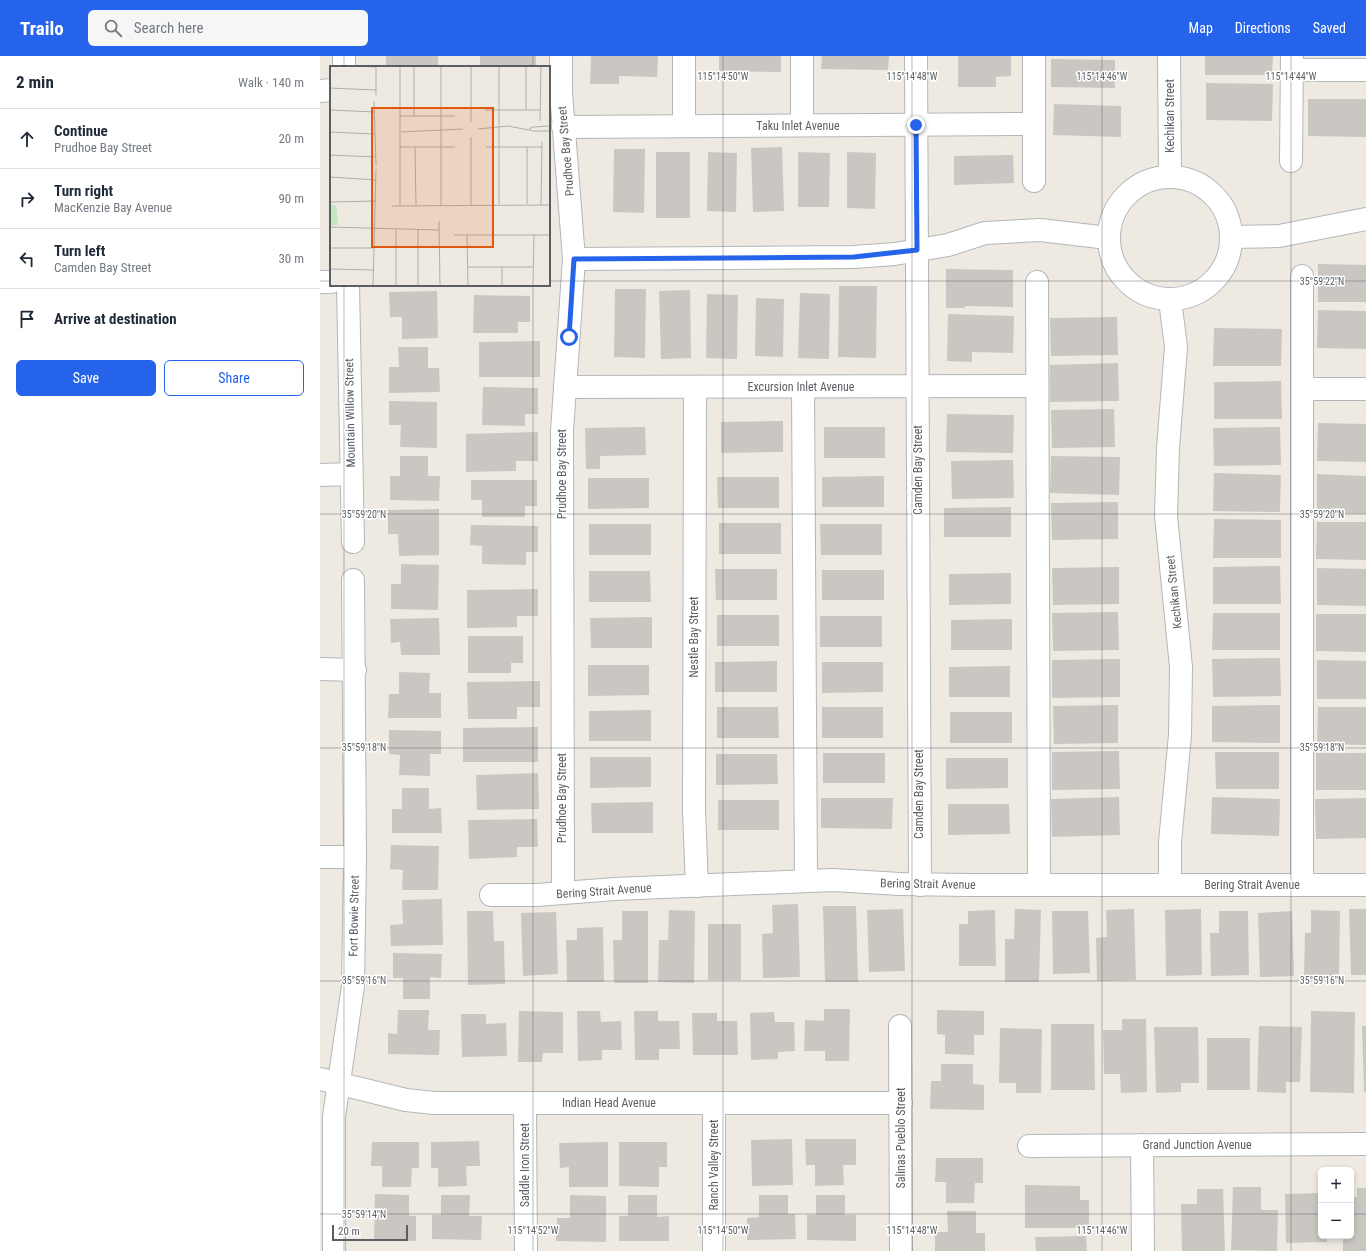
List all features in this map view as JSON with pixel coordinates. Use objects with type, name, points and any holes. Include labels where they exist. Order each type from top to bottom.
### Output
[{"type":"street","name":"Prudhoe Bay Street","points":[[560,56],[563,127],[574,259],[562,431],[563,893]]},
{"type":"street","points":[[684,56],[684,126]]},
{"type":"street","points":[[802,56],[802,126]]},
{"type":"street","name":"Camden Bay Street","points":[[916,56],[920,885]]},
{"type":"street","points":[[1034,56],[1034,181]]},
{"type":"street","name":"Kechikan Street","points":[[1169,56],[1170,177]]},
{"type":"street","points":[[1291,161],[1292,63],[1366,70]]},
{"type":"street","points":[[320,91],[330,90]]},
{"type":"street","name":"Taku Inlet Avenue","points":[[563,127],[1034,124]]},
{"type":"street","points":[[1170,177],[1189,180],[1206,188],[1219,202],[1228,218],[1232,237],[1229,256],[1220,274],[1207,288],[1189,296],[1170,300],[1151,296],[1134,288],[1120,274],[1111,257],[1108,238],[1111,219],[1120,202],[1134,188],[1151,180],[1170,177]]},
{"type":"street","points":[[1232,237],[1279,236],[1366,219]]},
{"type":"street","points":[[574,259],[854,257],[948,245],[985,233],[1040,230],[1108,238]]},
{"type":"street","points":[[1302,276],[1302,885]]},
{"type":"street","points":[[1037,282],[1039,885]]},
{"type":"street","name":"Mountain Willow Street","points":[[348,286],[352,542]]},
{"type":"street","name":"Kechikan Street","points":[[1170,300],[1176,347],[1168,448],[1166,516],[1181,667],[1180,735],[1170,842],[1170,885]]},
{"type":"street","name":"Excursion Inlet Avenue","points":[[565,388],[1037,386]]},
{"type":"street","name":"Nestle Bay Street","points":[[695,387],[694,811],[697,886]]},
{"type":"street","points":[[803,387],[806,881]]},
{"type":"street","points":[[1302,389],[1366,389]]},
{"type":"street","points":[[320,475],[352,474]]},
{"type":"street","name":"Fort Bowie Street","points":[[334,1251],[333,1143],[329,1081],[353,986],[355,670],[353,580]]},
{"type":"street","points":[[320,669],[355,670]]},
{"type":"street","points":[[320,857],[355,857]]},
{"type":"street","name":"Bering Strait Avenue","points":[[491,895],[833,880],[920,885],[1366,885]]},
{"type":"street","name":"Salinas Pueblo Street","points":[[900,1026],[902,1251]]},
{"type":"street","name":"Indian Head Avenue","points":[[329,1081],[406,1100],[434,1103],[900,1102]]},
{"type":"street","name":"Saddle Iron Street","points":[[525,1103],[526,1251]]},
{"type":"street","name":"Ranch Valley Street","points":[[714,1103],[714,1251]]},
{"type":"street","name":"Grand Junction Avenue","points":[[1029,1146],[1366,1144]]},
{"type":"street","points":[[1142,1145],[1143,1251]]},
{"type":"building","points":[[386,56],[438,56],[438,66],[386,66]]},
{"type":"building","points":[[480,56],[536,56],[536,66],[480,66]]},
{"type":"building","points":[[591,56],[658,56],[657,77],[619,76],[619,84],[590,84]]},
{"type":"building","points":[[719,56],[781,56],[781,72],[719,71]]},
{"type":"building","points":[[822,56],[889,56],[888,70],[821,69]]},
{"type":"building","points":[[958,56],[1011,56],[1011,76],[996,77],[996,87],[958,87]]},
{"type":"building","points":[[1205,56],[1273,56],[1272,75],[1205,75]]},
{"type":"building","points":[[1051,59],[1115,60],[1115,88],[1051,87]]},
{"type":"building","points":[[1206,83],[1273,84],[1272,121],[1206,120]]},
{"type":"building","points":[[1308,99],[1366,99],[1366,137],[1308,136]]},
{"type":"building","points":[[1054,104],[1121,106],[1121,137],[1053,135]]},
{"type":"building","points":[[782,147],[784,211],[753,212],[751,148]]},
{"type":"building","points":[[614,149],[645,149],[644,213],[613,212]]},
{"type":"building","points":[[656,152],[690,152],[690,218],[656,218]]},
{"type":"building","points":[[708,152],[737,153],[736,212],[707,211]]},
{"type":"building","points":[[798,152],[830,153],[829,207],[798,207]]},
{"type":"building","points":[[847,152],[876,153],[875,209],[847,208]]},
{"type":"building","points":[[1013,155],[1014,183],[954,185],[954,156]]},
{"type":"building","points":[[1318,264],[1366,265],[1366,302],[1318,302]]},
{"type":"building","points":[[946,269],[1013,270],[1013,307],[965,306],[965,308],[946,308]]},
{"type":"building","points":[[475,286],[525,286],[525,287]]},
{"type":"building","points":[[839,286],[877,286],[876,358],[838,357]]},
{"type":"building","points":[[615,289],[646,289],[645,358],[614,357]]},
{"type":"building","points":[[690,290],[691,358],[661,359],[659,291]]},
{"type":"building","points":[[437,291],[438,338],[402,339],[402,317],[390,317],[389,292]]},
{"type":"building","points":[[800,293],[830,294],[829,359],[798,358]]},
{"type":"building","points":[[707,294],[738,295],[737,359],[706,358]]},
{"type":"building","points":[[474,295],[530,296],[530,322],[518,322],[518,333],[473,333]]},
{"type":"building","points":[[756,298],[784,299],[783,357],[755,356]]},
{"type":"building","points":[[1318,310],[1366,311],[1366,349],[1317,348]]},
{"type":"building","points":[[948,314],[1014,316],[1013,353],[972,352],[972,362],[947,361]]},
{"type":"building","points":[[1117,317],[1118,355],[1051,356],[1050,318]]},
{"type":"building","points":[[1214,328],[1282,329],[1281,366],[1213,366]]},
{"type":"building","points":[[540,341],[540,377],[479,377],[479,342]]},
{"type":"building","points":[[398,347],[428,347],[428,368],[439,368],[440,392],[389,393],[389,367],[399,367]]},
{"type":"building","points":[[1118,363],[1119,401],[1050,402],[1050,365]]},
{"type":"building","points":[[1281,381],[1282,419],[1214,419],[1214,382]]},
{"type":"building","points":[[483,387],[538,388],[538,414],[525,414],[525,426],[482,425]]},
{"type":"building","points":[[389,401],[437,402],[437,448],[400,447],[401,425],[389,425]]},
{"type":"building","points":[[1114,409],[1115,447],[1052,448],[1051,410]]},
{"type":"building","points":[[947,414],[1014,415],[1013,453],[946,452]]},
{"type":"building","points":[[783,421],[783,452],[721,453],[721,422]]},
{"type":"building","points":[[1318,423],[1366,424],[1366,462],[1317,461]]},
{"type":"building","points":[[645,427],[646,455],[600,456],[600,469],[586,469],[585,428]]},
{"type":"building","points":[[824,427],[885,427],[885,458],[824,458]]},
{"type":"building","points":[[1280,427],[1281,465],[1214,466],[1213,428]]},
{"type":"building","points":[[538,432],[538,461],[516,461],[516,471],[466,472],[466,434]]},
{"type":"building","points":[[400,456],[428,456],[428,476],[440,476],[439,501],[390,500],[390,476],[400,476]]},
{"type":"building","points":[[1051,456],[1120,457],[1119,495],[1050,493]]},
{"type":"building","points":[[1013,460],[1014,498],[952,499],[951,461]]},
{"type":"building","points":[[1214,473],[1281,475],[1280,512],[1213,511]]},
{"type":"building","points":[[1317,474],[1366,476],[1366,514],[1317,513]]},
{"type":"building","points":[[884,476],[884,507],[822,507],[822,477]]},
{"type":"building","points":[[717,477],[779,477],[779,508],[718,508]]},
{"type":"building","points":[[588,478],[649,478],[649,508],[588,509]]},
{"type":"building","points":[[471,480],[537,480],[537,506],[525,506],[525,517],[482,517],[482,500],[471,500]]},
{"type":"building","points":[[1118,502],[1118,539],[1052,540],[1051,503]]},
{"type":"building","points":[[1011,507],[1011,537],[944,537],[944,508]]},
{"type":"building","points":[[439,509],[439,555],[399,556],[398,534],[388,534],[388,510]]},
{"type":"building","points":[[1214,519],[1281,520],[1281,558],[1213,558]]},
{"type":"building","points":[[1317,522],[1366,522],[1366,560],[1316,559]]},
{"type":"building","points":[[719,523],[781,523],[781,554],[719,554]]},
{"type":"building","points":[[589,524],[651,524],[651,555],[589,555]]},
{"type":"building","points":[[820,524],[882,524],[882,555],[821,555]]},
{"type":"building","points":[[471,525],[538,526],[538,552],[526,552],[526,565],[482,564],[482,546],[470,545]]},
{"type":"building","points":[[401,564],[439,565],[438,610],[391,609],[391,584],[401,584]]},
{"type":"building","points":[[1280,566],[1281,604],[1213,604],[1213,567]]},
{"type":"building","points":[[1119,567],[1119,604],[1053,605],[1052,568]]},
{"type":"building","points":[[1317,568],[1366,569],[1366,606],[1317,605]]},
{"type":"building","points":[[715,569],[777,569],[777,600],[716,600]]},
{"type":"building","points":[[822,570],[884,570],[884,600],[822,600]]},
{"type":"building","points":[[589,571],[650,571],[651,602],[589,602]]},
{"type":"building","points":[[1011,573],[1011,604],[949,605],[949,574]]},
{"type":"building","points":[[538,589],[538,616],[517,616],[517,627],[467,628],[467,590]]},
{"type":"building","points":[[1118,612],[1119,650],[1053,651],[1052,613]]},
{"type":"building","points":[[1213,613],[1280,613],[1280,650],[1212,650]]},
{"type":"building","points":[[1316,614],[1366,614],[1366,652],[1316,651]]},
{"type":"building","points":[[717,615],[779,615],[779,646],[717,646]]},
{"type":"building","points":[[820,616],[882,616],[882,647],[820,647]]},
{"type":"building","points":[[652,617],[652,648],[591,648],[590,618]]},
{"type":"building","points":[[439,618],[440,655],[401,655],[400,642],[391,643],[390,619]]},
{"type":"building","points":[[1012,619],[1012,650],[951,650],[951,620]]},
{"type":"building","points":[[468,636],[523,636],[523,663],[511,663],[511,673],[468,673]]},
{"type":"building","points":[[1280,658],[1281,696],[1213,697],[1212,659]]},
{"type":"building","points":[[1120,659],[1120,697],[1052,698],[1052,660]]},
{"type":"building","points":[[1317,660],[1366,661],[1366,699],[1317,699]]},
{"type":"building","points":[[777,661],[777,692],[715,692],[715,662]]},
{"type":"building","points":[[822,662],[883,662],[883,692],[822,693]]},
{"type":"building","points":[[588,665],[649,665],[649,695],[588,696]]},
{"type":"building","points":[[1010,666],[1010,697],[949,697],[949,667]]},
{"type":"building","points":[[399,672],[430,673],[429,693],[441,693],[441,718],[388,718],[389,694],[399,694]]},
{"type":"building","points":[[540,681],[540,707],[517,707],[517,719],[468,719],[467,682]]},
{"type":"building","points":[[1118,705],[1118,743],[1054,744],[1053,706]]},
{"type":"building","points":[[1280,705],[1280,743],[1212,742],[1212,706]]},
{"type":"building","points":[[717,707],[778,707],[779,738],[717,738]]},
{"type":"building","points":[[822,707],[883,707],[883,738],[822,738]]},
{"type":"building","points":[[1318,707],[1366,707],[1366,745],[1317,744]]},
{"type":"building","points":[[651,710],[651,741],[589,741],[589,711]]},
{"type":"building","points":[[950,712],[1012,712],[1012,743],[950,743]]},
{"type":"building","points":[[538,727],[538,762],[463,762],[463,728]]},
{"type":"building","points":[[389,730],[441,731],[441,754],[430,754],[430,776],[399,775],[400,755],[389,754]]},
{"type":"building","points":[[1119,751],[1120,789],[1052,790],[1052,752]]},
{"type":"building","points":[[1215,752],[1279,752],[1279,789],[1216,789]]},
{"type":"building","points":[[823,753],[885,753],[885,783],[823,783]]},
{"type":"building","points":[[1316,753],[1366,753],[1366,790],[1316,790]]},
{"type":"building","points":[[716,754],[777,754],[778,784],[716,785]]},
{"type":"building","points":[[590,757],[651,757],[651,787],[590,788]]},
{"type":"building","points":[[946,758],[1008,758],[1008,788],[946,789]]},
{"type":"building","points":[[538,773],[539,809],[477,810],[476,775]]},
{"type":"building","points":[[402,788],[429,788],[429,809],[441,808],[442,833],[392,833],[392,809],[402,809]]},
{"type":"building","points":[[1119,797],[1120,835],[1052,837],[1051,799]]},
{"type":"building","points":[[1212,797],[1280,799],[1279,836],[1211,834]]},
{"type":"building","points":[[821,798],[893,798],[892,829],[821,828]]},
{"type":"building","points":[[1366,798],[1366,838],[1316,839],[1315,799]]},
{"type":"building","points":[[718,800],[779,800],[779,830],[718,830]]},
{"type":"building","points":[[653,802],[653,833],[592,833],[591,803]]},
{"type":"building","points":[[948,804],[1009,804],[1010,834],[948,835]]},
{"type":"building","points":[[537,819],[538,847],[517,847],[517,857],[469,859],[468,820]]},
{"type":"building","points":[[391,845],[439,846],[438,890],[402,890],[403,870],[390,869]]},
{"type":"building","points":[[442,899],[443,945],[391,946],[390,925],[403,924],[402,900]]},
{"type":"building","points":[[798,904],[800,977],[763,978],[762,934],[773,933],[772,905]]},
{"type":"building","points":[[823,906],[856,906],[858,982],[825,982]]},
{"type":"building","points":[[903,909],[905,971],[869,972],[867,910]]},
{"type":"building","points":[[1015,909],[1041,910],[1039,982],[1005,982],[1005,939],[1014,939]]},
{"type":"building","points":[[1134,909],[1136,980],[1097,981],[1096,938],[1107,937],[1106,910]]},
{"type":"building","points":[[1201,909],[1202,975],[1166,976],[1165,910]]},
{"type":"building","points":[[1349,909],[1366,909],[1366,975],[1351,975]]},
{"type":"building","points":[[669,910],[695,911],[694,983],[658,982],[659,940],[668,940]]},
{"type":"building","points":[[995,910],[996,966],[959,966],[959,924],[968,924],[968,911]]},
{"type":"building","points":[[1311,910],[1340,911],[1339,977],[1304,976],[1305,933],[1311,933]]},
{"type":"building","points":[[467,911],[493,911],[494,941],[504,941],[505,984],[468,985]]},
{"type":"building","points":[[622,911],[648,911],[648,983],[614,983],[613,940],[622,940]]},
{"type":"building","points":[[1052,911],[1088,911],[1090,973],[1053,974]]},
{"type":"building","points":[[1219,911],[1248,911],[1249,975],[1211,976],[1210,933],[1219,933]]},
{"type":"building","points":[[1292,911],[1294,976],[1260,977],[1258,913]]},
{"type":"building","points":[[556,912],[558,974],[523,976],[521,913]]},
{"type":"building","points":[[708,924],[741,924],[741,980],[708,980]]},
{"type":"building","points":[[603,927],[604,982],[567,982],[566,940],[577,940],[577,928]]},
{"type":"building","points":[[393,953],[442,954],[441,978],[430,977],[430,999],[403,999],[403,978],[393,978]]},
{"type":"building","points":[[824,1009],[850,1009],[849,1061],[825,1061],[825,1051],[804,1051],[805,1020],[824,1021]]},
{"type":"building","points":[[398,1010],[429,1010],[428,1030],[440,1030],[439,1055],[388,1054],[388,1033],[397,1034]]},
{"type":"building","points":[[937,1010],[984,1011],[984,1035],[974,1035],[974,1055],[945,1054],[945,1035],[937,1034]]},
{"type":"building","points":[[519,1011],[563,1012],[563,1053],[543,1053],[542,1062],[518,1062]]},
{"type":"building","points":[[577,1011],[600,1011],[601,1022],[621,1021],[622,1050],[602,1050],[602,1060],[578,1061]]},
{"type":"building","points":[[634,1011],[658,1011],[658,1021],[679,1021],[680,1049],[659,1049],[659,1060],[635,1060]]},
{"type":"building","points":[[1311,1011],[1355,1012],[1354,1093],[1310,1092]]},
{"type":"building","points":[[774,1012],[775,1022],[794,1022],[795,1051],[778,1052],[778,1059],[751,1060],[750,1013]]},
{"type":"building","points":[[692,1013],[717,1013],[717,1021],[737,1021],[738,1055],[693,1055]]},
{"type":"building","points":[[461,1014],[486,1014],[486,1024],[506,1023],[507,1056],[462,1057]]},
{"type":"building","points":[[1122,1019],[1146,1019],[1147,1092],[1121,1093],[1120,1074],[1104,1074],[1103,1030],[1122,1030]]},
{"type":"building","points":[[1051,1024],[1094,1024],[1095,1090],[1051,1090]]},
{"type":"building","points":[[1259,1026],[1302,1027],[1300,1082],[1286,1082],[1286,1093],[1257,1092]]},
{"type":"building","points":[[1362,1026],[1366,1026],[1366,1092],[1364,1092]]},
{"type":"building","points":[[1154,1027],[1198,1027],[1199,1083],[1181,1083],[1181,1092],[1156,1093]]},
{"type":"building","points":[[1000,1028],[1042,1029],[1041,1093],[1016,1093],[1016,1083],[999,1083]]},
{"type":"building","points":[[1207,1038],[1250,1038],[1250,1090],[1207,1090]]},
{"type":"building","points":[[941,1064],[973,1064],[973,1084],[984,1085],[984,1110],[930,1109],[931,1081],[941,1081]]},
{"type":"building","points":[[792,1139],[793,1185],[752,1186],[751,1140]]},
{"type":"building","points":[[805,1139],[856,1139],[856,1165],[843,1165],[844,1185],[815,1186],[815,1165],[806,1165]]},
{"type":"building","points":[[479,1141],[480,1166],[466,1166],[467,1186],[438,1187],[438,1168],[431,1168],[431,1142]]},
{"type":"building","points":[[372,1142],[419,1142],[419,1168],[412,1168],[411,1187],[382,1187],[382,1166],[371,1166]]},
{"type":"building","points":[[608,1142],[608,1187],[569,1187],[569,1167],[560,1168],[559,1143]]},
{"type":"building","points":[[619,1142],[667,1142],[667,1167],[659,1167],[659,1187],[619,1186]]},
{"type":"building","points":[[936,1158],[983,1158],[983,1183],[975,1183],[974,1203],[946,1203],[946,1182],[935,1182]]},
{"type":"building","points":[[1025,1185],[1080,1186],[1080,1200],[1089,1200],[1089,1228],[1025,1228]]},
{"type":"building","points":[[1233,1187],[1261,1187],[1261,1210],[1278,1210],[1277,1251],[1231,1250]]},
{"type":"building","points":[[1357,1188],[1366,1188],[1366,1251],[1343,1251],[1343,1239],[1354,1239],[1354,1197],[1357,1197]]},
{"type":"building","points":[[1197,1189],[1223,1189],[1225,1251],[1182,1251],[1181,1204],[1197,1204]]},
{"type":"building","points":[[1318,1193],[1318,1239],[1327,1239],[1327,1242],[1286,1243],[1285,1194]]},
{"type":"building","points":[[375,1194],[409,1195],[409,1216],[416,1216],[416,1241],[374,1240]]},
{"type":"building","points":[[441,1195],[470,1195],[469,1216],[482,1216],[481,1240],[432,1239],[432,1215],[441,1215]]},
{"type":"building","points":[[570,1195],[606,1196],[606,1242],[556,1241],[557,1218],[570,1218]]},
{"type":"building","points":[[628,1195],[657,1195],[657,1217],[669,1216],[669,1241],[619,1241],[619,1216],[628,1216]]},
{"type":"building","points":[[759,1195],[788,1195],[788,1214],[795,1214],[796,1239],[747,1240],[747,1218],[759,1217]]},
{"type":"building","points":[[816,1195],[845,1195],[845,1215],[856,1215],[856,1241],[807,1240],[807,1215],[816,1215]]},
{"type":"building","points":[[947,1211],[976,1211],[976,1233],[985,1233],[985,1251],[935,1251],[935,1232],[948,1232]]},
{"type":"building","points":[[1086,1236],[1087,1251],[1036,1251],[1035,1237]]},
{"type":"route","points":[[569,337],[574,259],[854,257],[895,254],[917,250],[916,125]]}]
